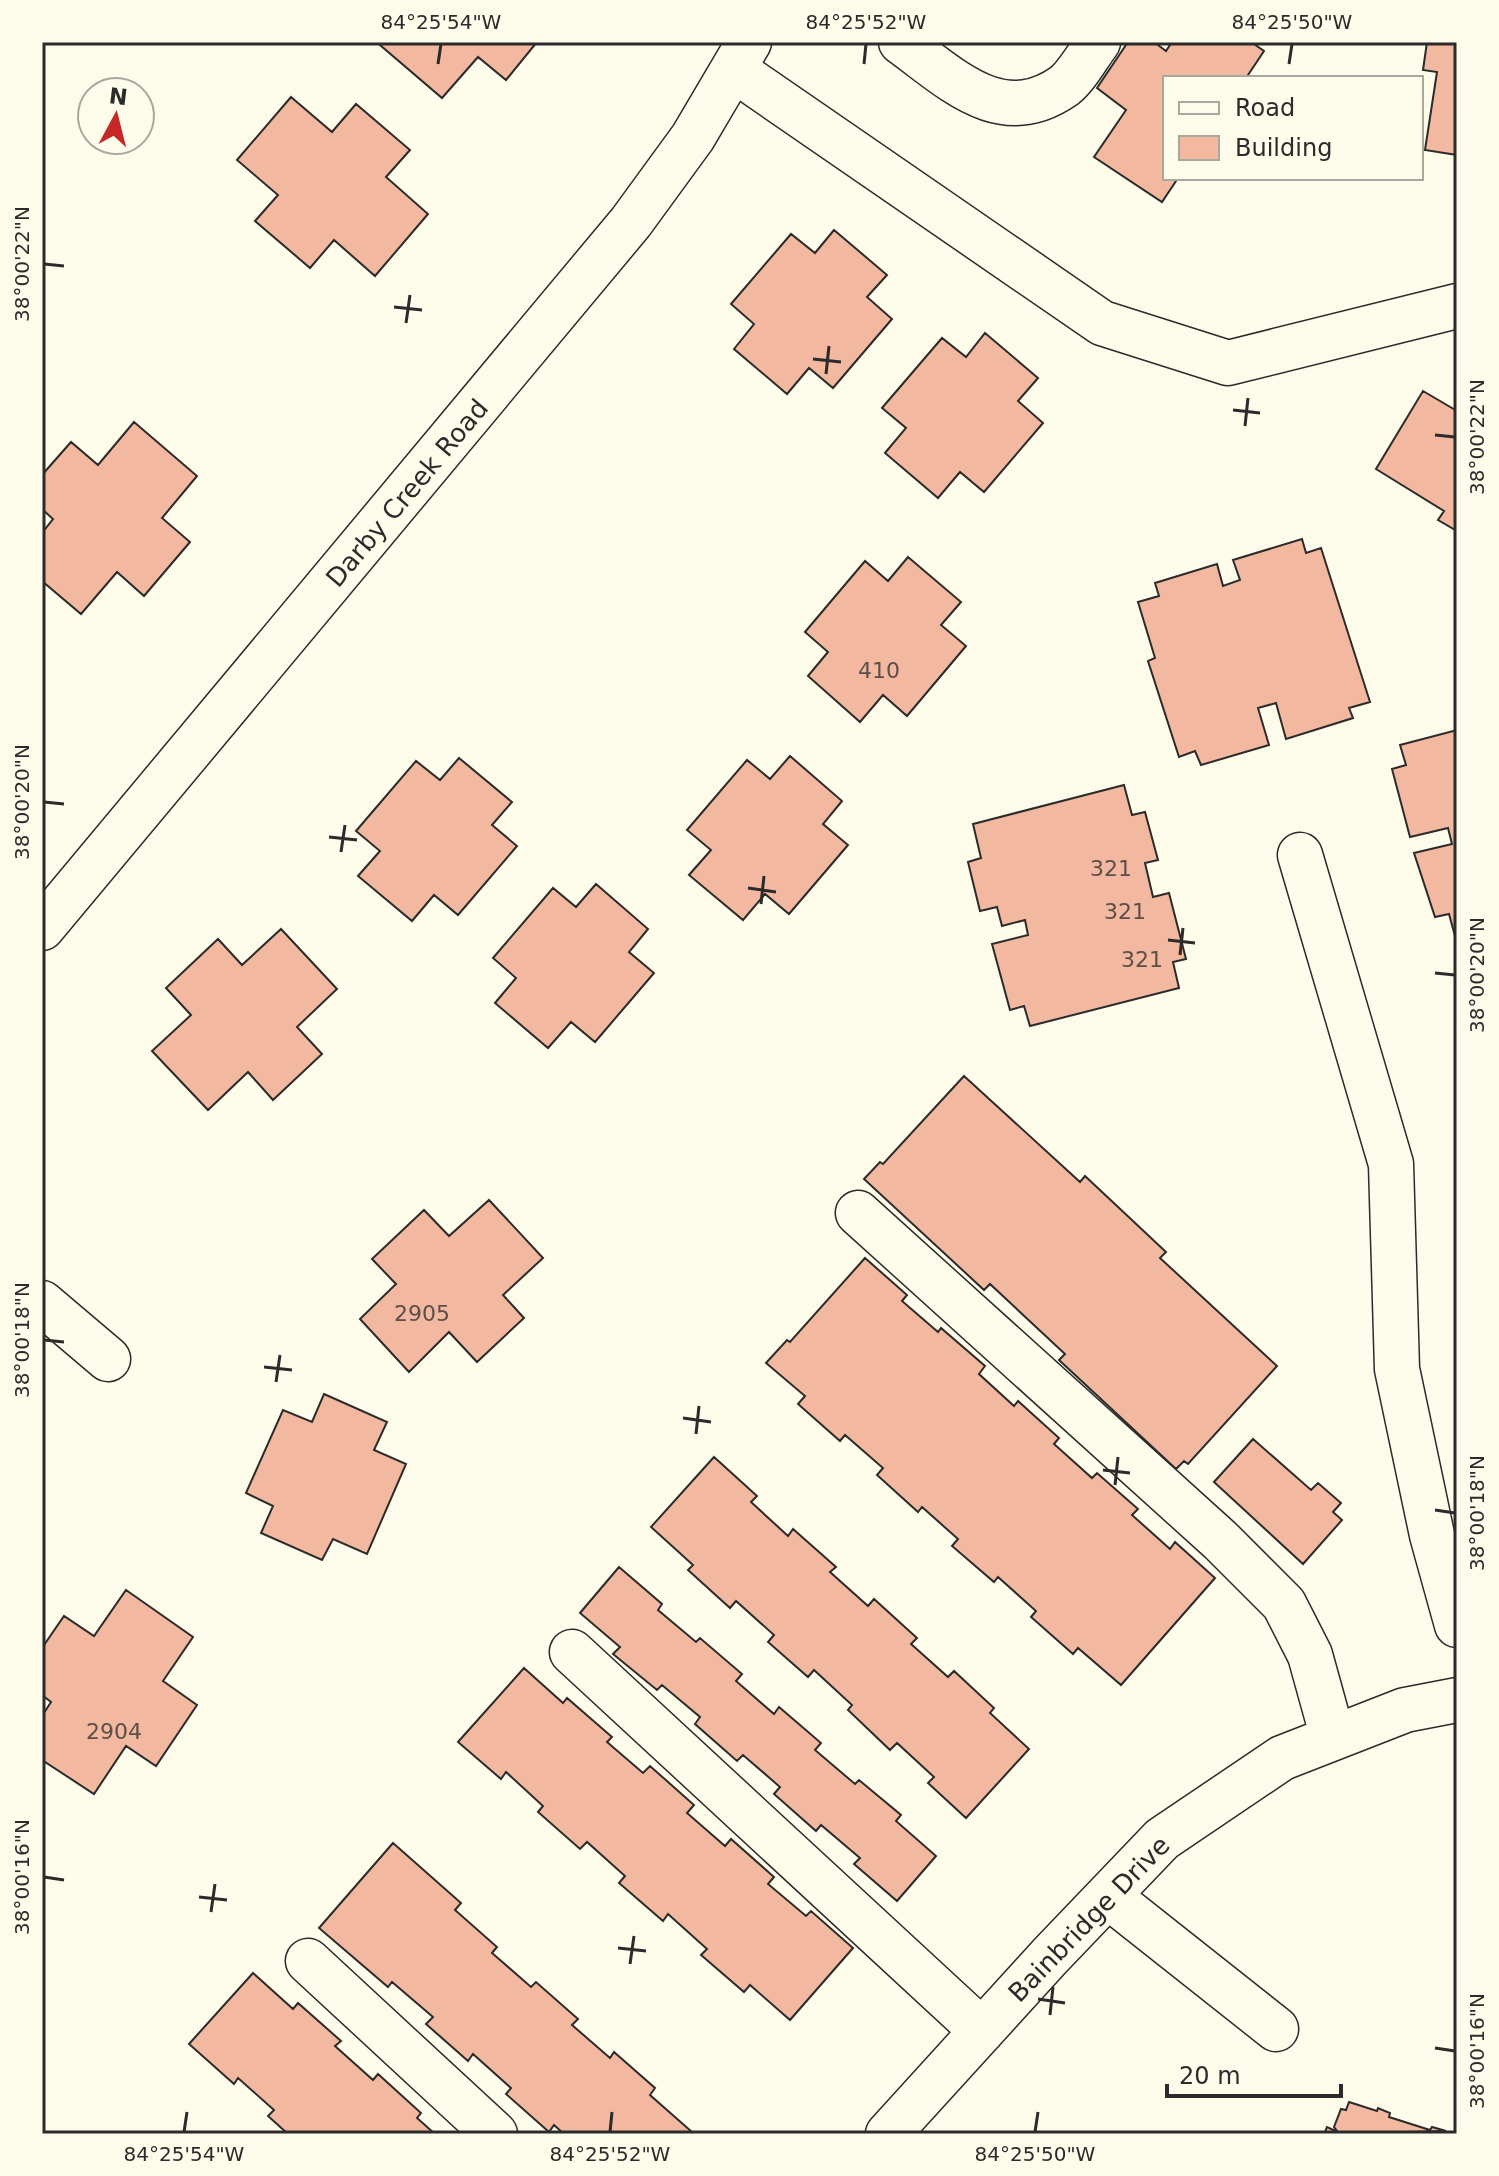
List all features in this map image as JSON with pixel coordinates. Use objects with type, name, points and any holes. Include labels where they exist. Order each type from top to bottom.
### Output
[{"type":"street","points":[[901,42],[961,85],[998,104],[1032,102],[1066,85],[1098,42]]},
{"type":"street","points":[[741,56],[1102,323],[1228,363],[1457,306]]},
{"type":"street","name":"Darby Creek Road","points":[[42,928],[631,222],[693,137],[741,56]]},
{"type":"street","points":[[1300,855],[1391,1164],[1397,1369],[1432,1535],[1457,1625]]},
{"type":"street","points":[[858,1213],[1220,1540],[1284,1604],[1310,1655],[1333,1738]]},
{"type":"street","points":[[42,1303],[108,1359]]},
{"type":"street","points":[[572,1652],[982,2031]]},
{"type":"street","name":"Bainbridge Drive","points":[[888,2134],[1162,1839],[1282,1758],[1405,1710],[1457,1700]]},
{"type":"street","points":[[1108,1896],[1276,2029]]},
{"type":"street","points":[[308,1961],[495,2134]]},
{"type":"building","points":[[382,42],[537,42],[506,80],[478,57],[442,98],[380,45]]},
{"type":"building","points":[[1128,42],[1154,42],[1166,51],[1172,42],[1251,42],[1264,51],[1247,76],[1163,76],[1163,180],[1177,180],[1162,202],[1094,157],[1126,110],[1097,88]]},
{"type":"building","points":[[1427,42],[1457,42],[1457,155],[1425,150],[1437,72],[1423,70]]},
{"type":"building","points":[[291,97],[332,132],[356,104],[410,150],[386,177],[428,214],[375,276],[334,240],[310,268],[255,221],[278,195],[237,160]]},
{"type":"building","points":[[834,230],[887,275],[867,297],[892,319],[833,388],[809,368],[787,394],[734,349],[754,324],[731,304],[791,234],[815,253]]},
{"type":"building","points":[[985,333],[1038,378],[1018,401],[1043,423],[984,492],[960,472],[938,498],[885,453],[906,428],[882,408],[942,338],[966,357]]},
{"type":"building","points":[[1423,391],[1457,411],[1457,531],[1438,520],[1444,511],[1376,469]]},
{"type":"building","points":[[134,422],[197,476],[162,518],[190,542],[144,596],[117,572],[81,614],[42,581],[42,533],[53,519],[42,509],[42,475],[71,442],[98,465]]},
{"type":"building","points":[[1302,539],[1306,553],[1321,548],[1370,702],[1349,708],[1353,718],[1286,739],[1276,703],[1258,708],[1269,745],[1201,765],[1195,751],[1179,757],[1148,661],[1155,658],[1138,602],[1159,596],[1155,583],[1217,564],[1223,586],[1240,580],[1233,560]]},
{"type":"building","points":[[908,557],[961,602],[941,625],[966,646],[907,716],[883,695],[860,722],[808,676],[828,652],[805,632],[865,561],[888,581]]},
{"type":"building","points":[[1457,730],[1455,936],[1449,914],[1435,917],[1414,853],[1452,844],[1448,828],[1410,837],[1392,769],[1406,765],[1400,745]]},
{"type":"building","points":[[790,756],[842,801],[823,824],[848,845],[789,914],[765,894],[743,920],[689,875],[711,850],[687,830],[747,760],[770,779]]},
{"type":"building","points":[[459,758],[512,802],[492,825],[517,846],[458,915],[434,895],[412,921],[358,876],[380,851],[356,831],[416,761],[440,780]]},
{"type":"building","points":[[1124,785],[1132,815],[1145,812],[1158,860],[1145,863],[1153,897],[1169,893],[1186,959],[1173,962],[1179,988],[1030,1026],[1024,1006],[1010,1010],[992,944],[1028,935],[1025,920],[1002,926],[997,907],[980,911],[968,862],[981,858],[973,824]]},
{"type":"building","points":[[596,884],[648,929],[629,952],[654,973],[595,1042],[571,1022],[548,1048],[495,1003],[516,978],[493,958],[553,888],[576,907]]},
{"type":"building","points":[[281,929],[337,989],[297,1027],[322,1054],[273,1100],[248,1072],[208,1110],[152,1051],[191,1015],[166,988],[218,939],[242,965]]},
{"type":"building","points":[[964,1076],[1080,1182],[1085,1176],[1166,1252],[1160,1258],[1277,1366],[1188,1464],[1184,1461],[1176,1469],[1059,1360],[1065,1354],[990,1284],[984,1290],[864,1179],[880,1162],[883,1164]]},
{"type":"building","points":[[489,1200],[543,1258],[503,1295],[524,1318],[477,1362],[449,1332],[409,1372],[360,1319],[396,1284],[372,1259],[424,1210],[449,1236]]},
{"type":"building","points":[[865,1258],[907,1295],[902,1301],[938,1332],[941,1328],[985,1366],[979,1374],[1014,1406],[1018,1401],[1059,1438],[1054,1444],[1092,1478],[1097,1473],[1138,1509],[1132,1515],[1170,1549],[1175,1542],[1215,1578],[1121,1685],[1078,1648],[1073,1654],[1031,1617],[1036,1611],[998,1577],[994,1582],[952,1546],[958,1539],[922,1507],[918,1512],[877,1475],[883,1468],[845,1435],[840,1441],[798,1404],[805,1396],[766,1363],[787,1340],[790,1342]]},
{"type":"building","points":[[324,1394],[387,1422],[374,1450],[406,1464],[367,1554],[333,1539],[322,1560],[261,1533],[273,1506],[246,1493],[283,1410],[312,1422]]},
{"type":"building","points":[[1253,1439],[1311,1490],[1318,1483],[1341,1503],[1333,1512],[1342,1520],[1303,1564],[1214,1482]]},
{"type":"building","points":[[714,1457],[757,1496],[751,1502],[788,1536],[793,1529],[836,1567],[830,1572],[868,1606],[874,1599],[917,1638],[911,1644],[948,1677],[954,1671],[994,1708],[990,1713],[1029,1749],[966,1818],[928,1783],[934,1777],[897,1743],[890,1750],[848,1710],[852,1705],[814,1670],[808,1677],[768,1642],[774,1635],[736,1601],[730,1608],[688,1570],[693,1565],[651,1527]]},
{"type":"building","points":[[619,1567],[662,1604],[658,1610],[696,1642],[700,1638],[742,1674],[736,1681],[774,1714],[779,1707],[821,1743],[815,1750],[855,1784],[859,1780],[901,1815],[896,1821],[936,1856],[897,1901],[854,1864],[860,1858],[821,1825],[816,1831],[774,1794],[780,1787],[743,1755],[737,1761],[695,1724],[700,1717],[662,1685],[657,1690],[613,1654],[620,1647],[580,1613]]},
{"type":"building","points":[[126,1590],[193,1637],[163,1681],[197,1705],[156,1766],[126,1746],[94,1794],[42,1760],[42,1716],[51,1702],[42,1695],[42,1648],[64,1616],[94,1636]]},
{"type":"building","points":[[524,1668],[563,1703],[567,1698],[612,1737],[607,1742],[643,1773],[650,1766],[694,1805],[687,1813],[725,1846],[731,1839],[774,1877],[768,1884],[806,1916],[811,1911],[853,1948],[790,2020],[750,1985],[744,1992],[701,1955],[707,1949],[668,1914],[663,1921],[619,1883],[625,1876],[587,1842],[580,1849],[538,1812],[543,1806],[506,1772],[501,1779],[458,1742]]},
{"type":"building","points":[[393,1843],[461,1903],[455,1910],[497,1947],[492,1953],[531,1987],[536,1982],[578,2019],[572,2025],[610,2058],[614,2052],[655,2088],[650,2095],[692,2132],[564,2134],[554,2125],[549,2132],[506,2094],[511,2088],[473,2054],[468,2061],[426,2024],[433,2017],[392,1982],[388,1987],[319,1928]]},
{"type":"building","points":[[253,1973],[293,2009],[298,2003],[341,2041],[335,2046],[373,2080],[378,2074],[421,2113],[417,2118],[435,2134],[288,2134],[268,2116],[274,2110],[238,2078],[234,2084],[189,2044]]},
{"type":"building","points":[[1349,2102],[1377,2111],[1378,2108],[1390,2113],[1389,2117],[1430,2130],[1432,2127],[1446,2131],[1324,2134],[1327,2127],[1338,2132],[1334,2127],[1341,2109],[1346,2110]]}]
